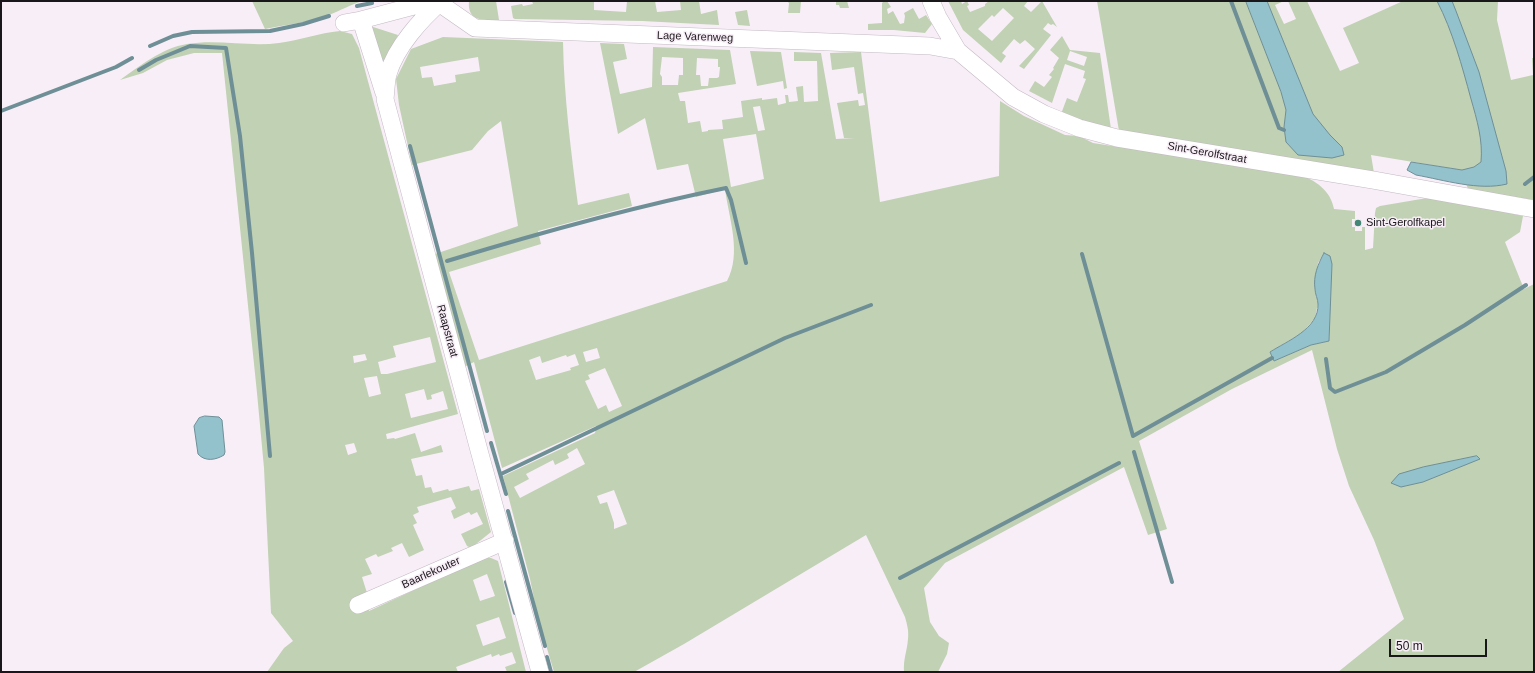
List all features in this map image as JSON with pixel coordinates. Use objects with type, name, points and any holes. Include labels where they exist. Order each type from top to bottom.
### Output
[{"type":"street","name":"Sint-Gerolfstraat","points":[[930,1],[958,51],[1013,97],[1044,114],[1087,132],[1369,179],[1534,209]]},
{"type":"street","name":"Lage Varenweg","points":[[440,2],[475,28],[930,46],[958,51]]},
{"type":"street","points":[[344,23],[414,6],[440,2]]},
{"type":"street","name":"Raapstraat","points":[[440,2],[409,35],[396,53],[388,75],[385,99],[540,672]]},
{"type":"street","points":[[361,20],[385,99]]},
{"type":"street","name":"Baarlekouter","points":[[358,605],[505,541]]},
{"type":"green space","points":[[252,1],[363,1],[329,15],[265,29]]},
{"type":"green space","points":[[469,1],[496,1],[499,20],[482,20],[474,16],[469,8]]},
{"type":"green space","points":[[532,1],[594,1],[594,10],[626,12],[627,1],[655,1],[657,12],[681,10],[680,1],[699,1],[701,14],[717,10],[719,25],[642,21],[513,18],[511,6],[533,4]]},
{"type":"green space","points":[[787,1],[801,1],[800,13],[788,13],[789,3]]},
{"type":"green space","points":[[836,1],[847,1],[849,8],[840,8],[839,5],[836,5]]},
{"type":"green space","points":[[887,1],[891,7],[887,9],[888,14],[893,11],[900,24],[904,23],[904,13],[913,8],[919,19],[926,15],[932,24],[925,33],[894,30],[868,30],[868,24],[882,23],[882,3]]},
{"type":"green space","points":[[948,1],[961,1],[962,4],[967,1],[969,5],[967,6],[970,12],[985,6],[985,4],[989,1],[1028,1],[1024,6],[1031,12],[1042,1],[1057,27],[1048,23],[1043,29],[1051,35],[1024,69],[1019,66],[1035,49],[1025,40],[1020,44],[1014,39],[1002,53],[1006,56],[1001,63],[963,30]],"holes":[[[1003,8],[1014,18],[992,41],[978,29],[992,15],[994,17]]]},
{"type":"green space","points":[[1097,1],[1284,1],[1275,5],[1284,24],[1296,19],[1288,1],[1307,1],[1340,71],[1359,63],[1343,28],[1403,1],[1498,1],[1497,20],[1511,80],[1533,75],[1532,58],[1534,58],[1534,200],[1468,189],[1461,170],[1371,155],[1374,173],[1119,131]]},
{"type":"green space","points":[[747,10],[750,26],[738,25],[735,12]]},
{"type":"green space","points":[[370,26],[398,35],[384,70]]},
{"type":"green space","points":[[340,31],[352,34],[359,48],[458,414],[386,434],[387,439],[395,439],[415,433],[421,452],[441,445],[443,452],[411,459],[416,476],[422,475],[425,488],[431,487],[433,493],[469,486],[471,491],[479,489],[491,532],[471,548],[467,546],[461,534],[483,524],[477,512],[471,515],[469,512],[454,519],[451,511],[456,508],[451,497],[417,507],[419,512],[413,515],[417,523],[413,525],[424,550],[409,557],[402,543],[391,548],[393,551],[378,557],[376,554],[365,559],[372,574],[362,577],[367,593],[369,611],[483,558],[491,558],[498,561],[526,672],[507,672],[505,667],[516,663],[512,652],[500,656],[499,654],[492,657],[491,654],[456,667],[458,672],[267,672],[284,648],[293,641],[271,613],[264,468],[222,53],[194,53],[167,60],[143,73],[120,80],[160,53],[178,46],[210,42],[256,44],[279,43]],"holes":[[[430,337],[436,362],[387,374],[381,374],[378,362],[396,357],[393,346]],[[365,354],[367,360],[354,363],[353,356]],[[377,376],[381,394],[369,397],[364,378]],[[424,389],[427,400],[432,399],[431,395],[443,391],[448,409],[411,418],[405,394]],[[354,443],[357,452],[348,455],[345,445]],[[487,574],[495,596],[480,601],[473,580]],[[499,617],[506,638],[483,646],[476,625]]]},
{"type":"green space","points":[[1062,36],[1070,50],[1100,53],[1111,129],[1079,121],[1061,114],[1067,98],[1077,102],[1086,79],[1083,78],[1085,71],[1065,64],[1052,103],[1029,91],[1035,81],[1044,87],[1052,77],[1049,75],[1054,69],[1053,68],[1059,58],[1050,50]],"holes":[[[1070,51],[1087,57],[1084,66],[1067,60]]]},
{"type":"green space","points":[[443,37],[563,42],[566,104],[578,205],[629,193],[632,206],[538,231],[541,244],[449,272],[479,360],[727,281],[734,259],[734,247],[725,189],[696,197],[688,164],[657,170],[645,118],[618,134],[600,43],[624,44],[627,59],[613,62],[620,94],[652,87],[653,47],[730,50],[736,84],[678,93],[680,101],[685,101],[688,123],[700,121],[702,132],[723,129],[722,120],[743,117],[741,101],[762,98],[762,100],[777,98],[778,105],[786,103],[785,95],[788,95],[789,102],[798,101],[796,87],[803,86],[804,102],[818,101],[817,61],[794,61],[794,52],[821,53],[836,139],[855,138],[844,138],[837,103],[858,100],[859,106],[865,105],[863,93],[858,94],[854,67],[832,70],[830,53],[861,52],[880,202],[999,176],[1000,101],[1024,116],[1065,135],[1079,136],[1093,143],[1303,176],[1314,181],[1323,188],[1330,198],[1334,209],[1355,211],[1355,219],[1352,219],[1352,227],[1355,227],[1355,231],[1362,231],[1362,227],[1365,227],[1365,250],[1373,248],[1375,213],[1376,208],[1380,206],[1433,197],[1523,216],[1520,232],[1505,242],[1524,289],[1534,284],[1534,672],[1338,672],[1404,619],[1374,540],[1349,486],[1337,449],[1312,350],[1232,389],[1139,441],[1167,529],[1148,535],[1124,467],[945,563],[924,588],[930,622],[939,636],[949,643],[947,654],[938,672],[904,672],[904,663],[908,644],[908,628],[906,620],[866,535],[684,644],[634,672],[554,672],[538,618],[530,579],[503,476],[595,433],[596,426],[502,468],[474,362],[464,367],[435,254],[518,226],[501,121],[488,131],[472,150],[412,165],[399,105],[396,79],[411,49]],"holes":[[[478,57],[480,71],[455,75],[456,82],[434,86],[432,77],[422,78],[420,67]],[[662,57],[683,58],[683,75],[679,75],[678,85],[662,85],[662,77],[660,74]],[[697,58],[718,59],[718,67],[720,67],[719,77],[709,78],[708,86],[701,86],[700,75],[696,75]],[[760,106],[765,130],[758,131],[753,107]],[[756,134],[764,179],[731,187],[723,139]],[[1324,253],[1330,303],[1329,341],[1311,345],[1274,361],[1270,352],[1302,333],[1315,318],[1318,303],[1315,289],[1318,263]],[[597,348],[600,358],[586,362],[583,352]],[[575,354],[579,365],[570,368],[571,370],[536,380],[529,360],[540,356],[542,363],[566,355],[567,357]],[[605,368],[622,406],[609,412],[606,405],[598,409],[585,381],[590,379],[588,375]],[[577,448],[585,464],[520,498],[514,487],[529,479],[526,474],[553,460],[555,465],[569,458],[567,454]],[[614,490],[627,524],[614,529],[614,523],[607,502],[600,504],[597,496]]]},
{"type":"green space","points":[[750,51],[781,52],[787,88],[784,89],[783,81],[757,86]]},
{"type":"water","points":[[1246,1],[1267,1],[1313,114],[1342,147],[1344,155],[1332,158],[1298,155],[1286,142],[1284,127],[1286,110],[1281,92]]},
{"type":"water","points":[[1437,1],[1452,1],[1456,11],[1479,72],[1506,171],[1507,184],[1496,186],[1473,186],[1416,175],[1407,170],[1411,162],[1462,170],[1474,167],[1481,162],[1479,130],[1464,74],[1457,49]]},
{"type":"water","points":[[1324,253],[1330,256],[1332,264],[1329,341],[1311,345],[1274,361],[1270,352],[1301,333],[1308,327],[1317,313],[1318,300],[1315,291],[1315,275]]},
{"type":"water","points":[[205,416],[219,417],[222,420],[225,452],[224,455],[218,458],[207,459],[198,454],[194,426],[199,418]]},
{"type":"water","points":[[1477,456],[1480,459],[1423,482],[1401,487],[1391,483],[1399,474],[1423,467]]},
{"type":"waterway","points":[[1231,1],[1279,128],[1284,130]]},
{"type":"waterway","points":[[357,6],[372,3]]},
{"type":"waterway","points":[[150,46],[173,36],[192,32],[270,31],[303,24],[329,16]]},
{"type":"waterway","points":[[139,70],[156,60],[190,46],[226,48],[240,136],[270,456]]},
{"type":"waterway","points":[[1,111],[116,67],[132,58]]},
{"type":"waterway","points":[[410,146],[487,431]]},
{"type":"waterway","points":[[1525,184],[1534,177]]},
{"type":"waterway","points":[[447,261],[586,221],[656,203],[726,188],[731,200],[746,263]]},
{"type":"waterway","points":[[1082,254],[1133,436],[1272,358]]},
{"type":"waterway","points":[[1326,359],[1330,388],[1335,392],[1386,372],[1465,325],[1526,285]]},
{"type":"waterway","points":[[501,474],[785,338],[871,305]]},
{"type":"waterway","points":[[491,443],[506,494]]},
{"type":"waterway","points":[[1134,452],[1172,582]]},
{"type":"waterway","points":[[900,578],[1119,463]]},
{"type":"waterway","points":[[508,511],[545,646]]},
{"type":"waterway","points":[[506,582],[515,613]]},
{"type":"waterway","points":[[547,657],[551,672]]},
{"type":"place","name":"Sint-Gerolfkapel","points":[[1358,223]]}]
